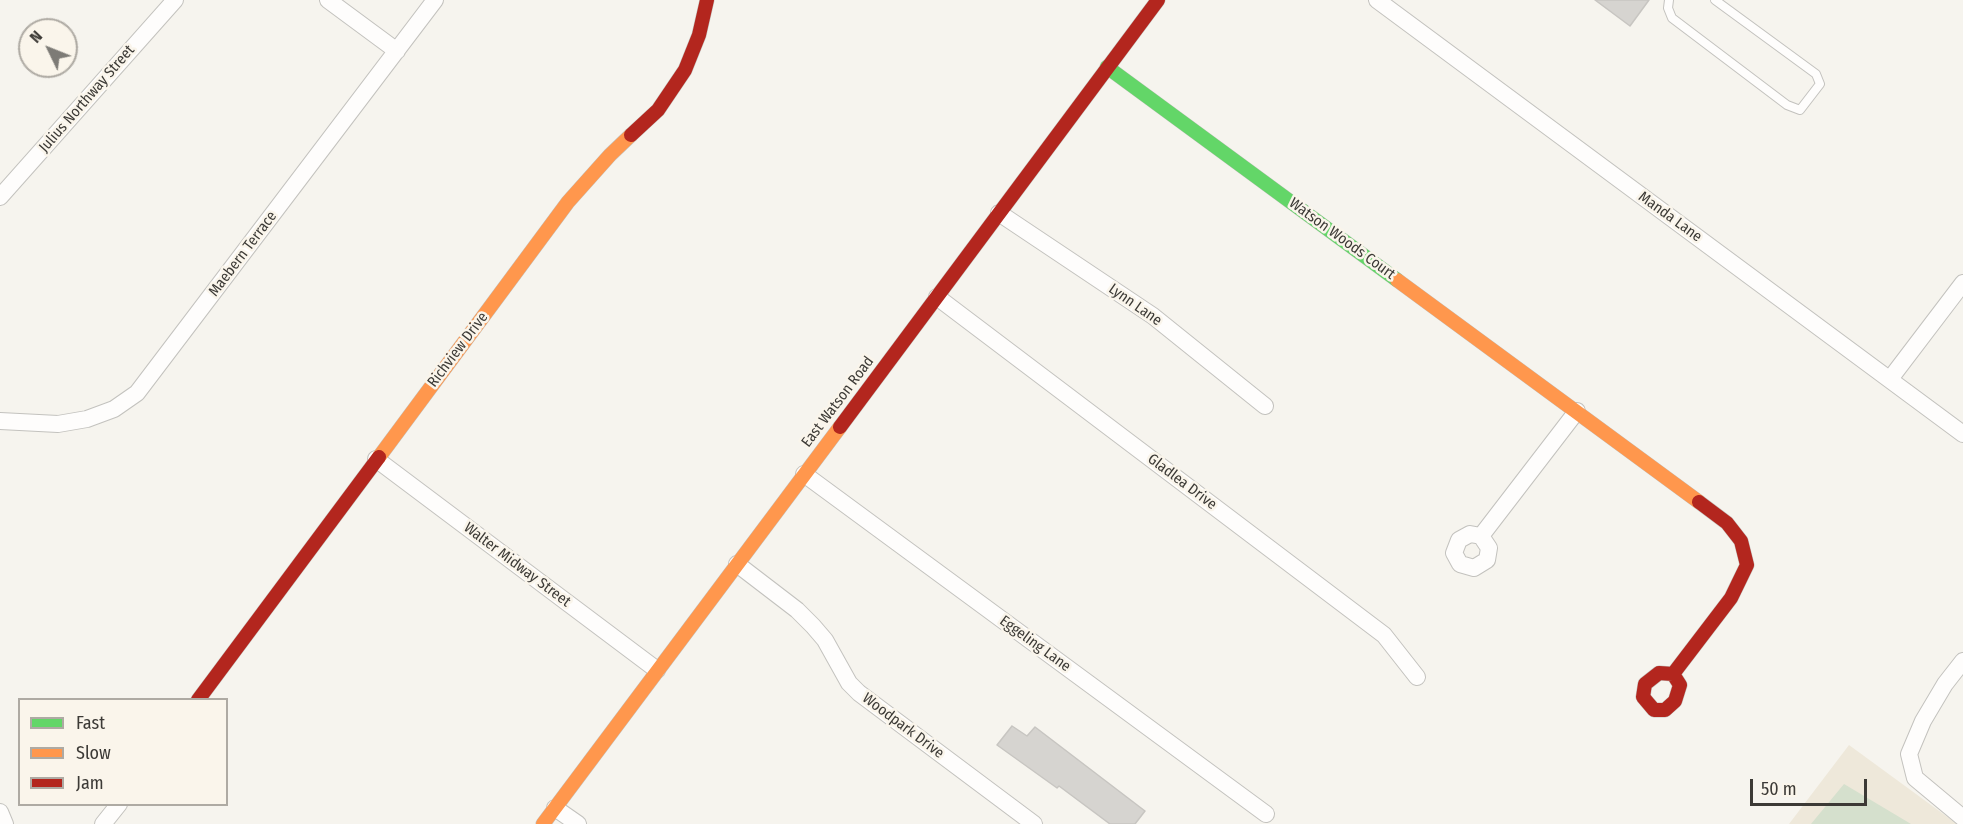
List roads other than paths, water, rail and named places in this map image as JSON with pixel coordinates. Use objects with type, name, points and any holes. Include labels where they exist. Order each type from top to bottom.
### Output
[{"type":"street","name":"Julius Northway Street","points":[[0,197],[175,0]]},
{"type":"street","points":[[328,0],[398,51]]},
{"type":"street","name":"Maebern Terrace","points":[[0,422],[58,424],[87,419],[114,409],[137,393],[435,0]]},
{"type":"street","name":"Richview Drive","points":[[199,698],[568,202],[610,155],[658,110],[685,70],[699,35],[707,0]]},
{"type":"street","name":"East Watson Road","points":[[543,824],[1158,0]]},
{"type":"street","name":"Manda Lane","points":[[1377,0],[1963,434]]},
{"type":"street","name":"Watson Woods Court","points":[[1107,67],[1727,523],[1741,541],[1747,565],[1731,598],[1673,674]]},
{"type":"street","name":"Lynn Lane","points":[[999,213],[1153,316],[1265,406]]},
{"type":"street","points":[[1890,379],[1963,283]]},
{"type":"street","name":"Gladlea Drive","points":[[937,297],[1384,635],[1417,677]]},
{"type":"street","points":[[1481,536],[1577,411]]},
{"type":"street","name":"Walter Midway Street","points":[[376,459],[657,670]]},
{"type":"street","name":"Eggeling Lane","points":[[804,474],[1266,814]]},
{"type":"street","name":"Woodpark Drive","points":[[737,564],[813,626],[825,640],[849,683],[859,693],[1034,824]]},
{"type":"street","points":[[1963,661],[1945,684],[1923,721],[1909,754],[1915,778],[1963,818]]},
{"type":"street","points":[[103,824],[117,806]]},
{"type":"street","points":[[555,807],[578,824]]},
{"type":"street","points":[[0,812],[5,824]]},
{"type":"lane","points":[[1669,4],[1672,18],[1786,105],[1800,110],[1820,84],[1816,74],[1715,0]]}]
